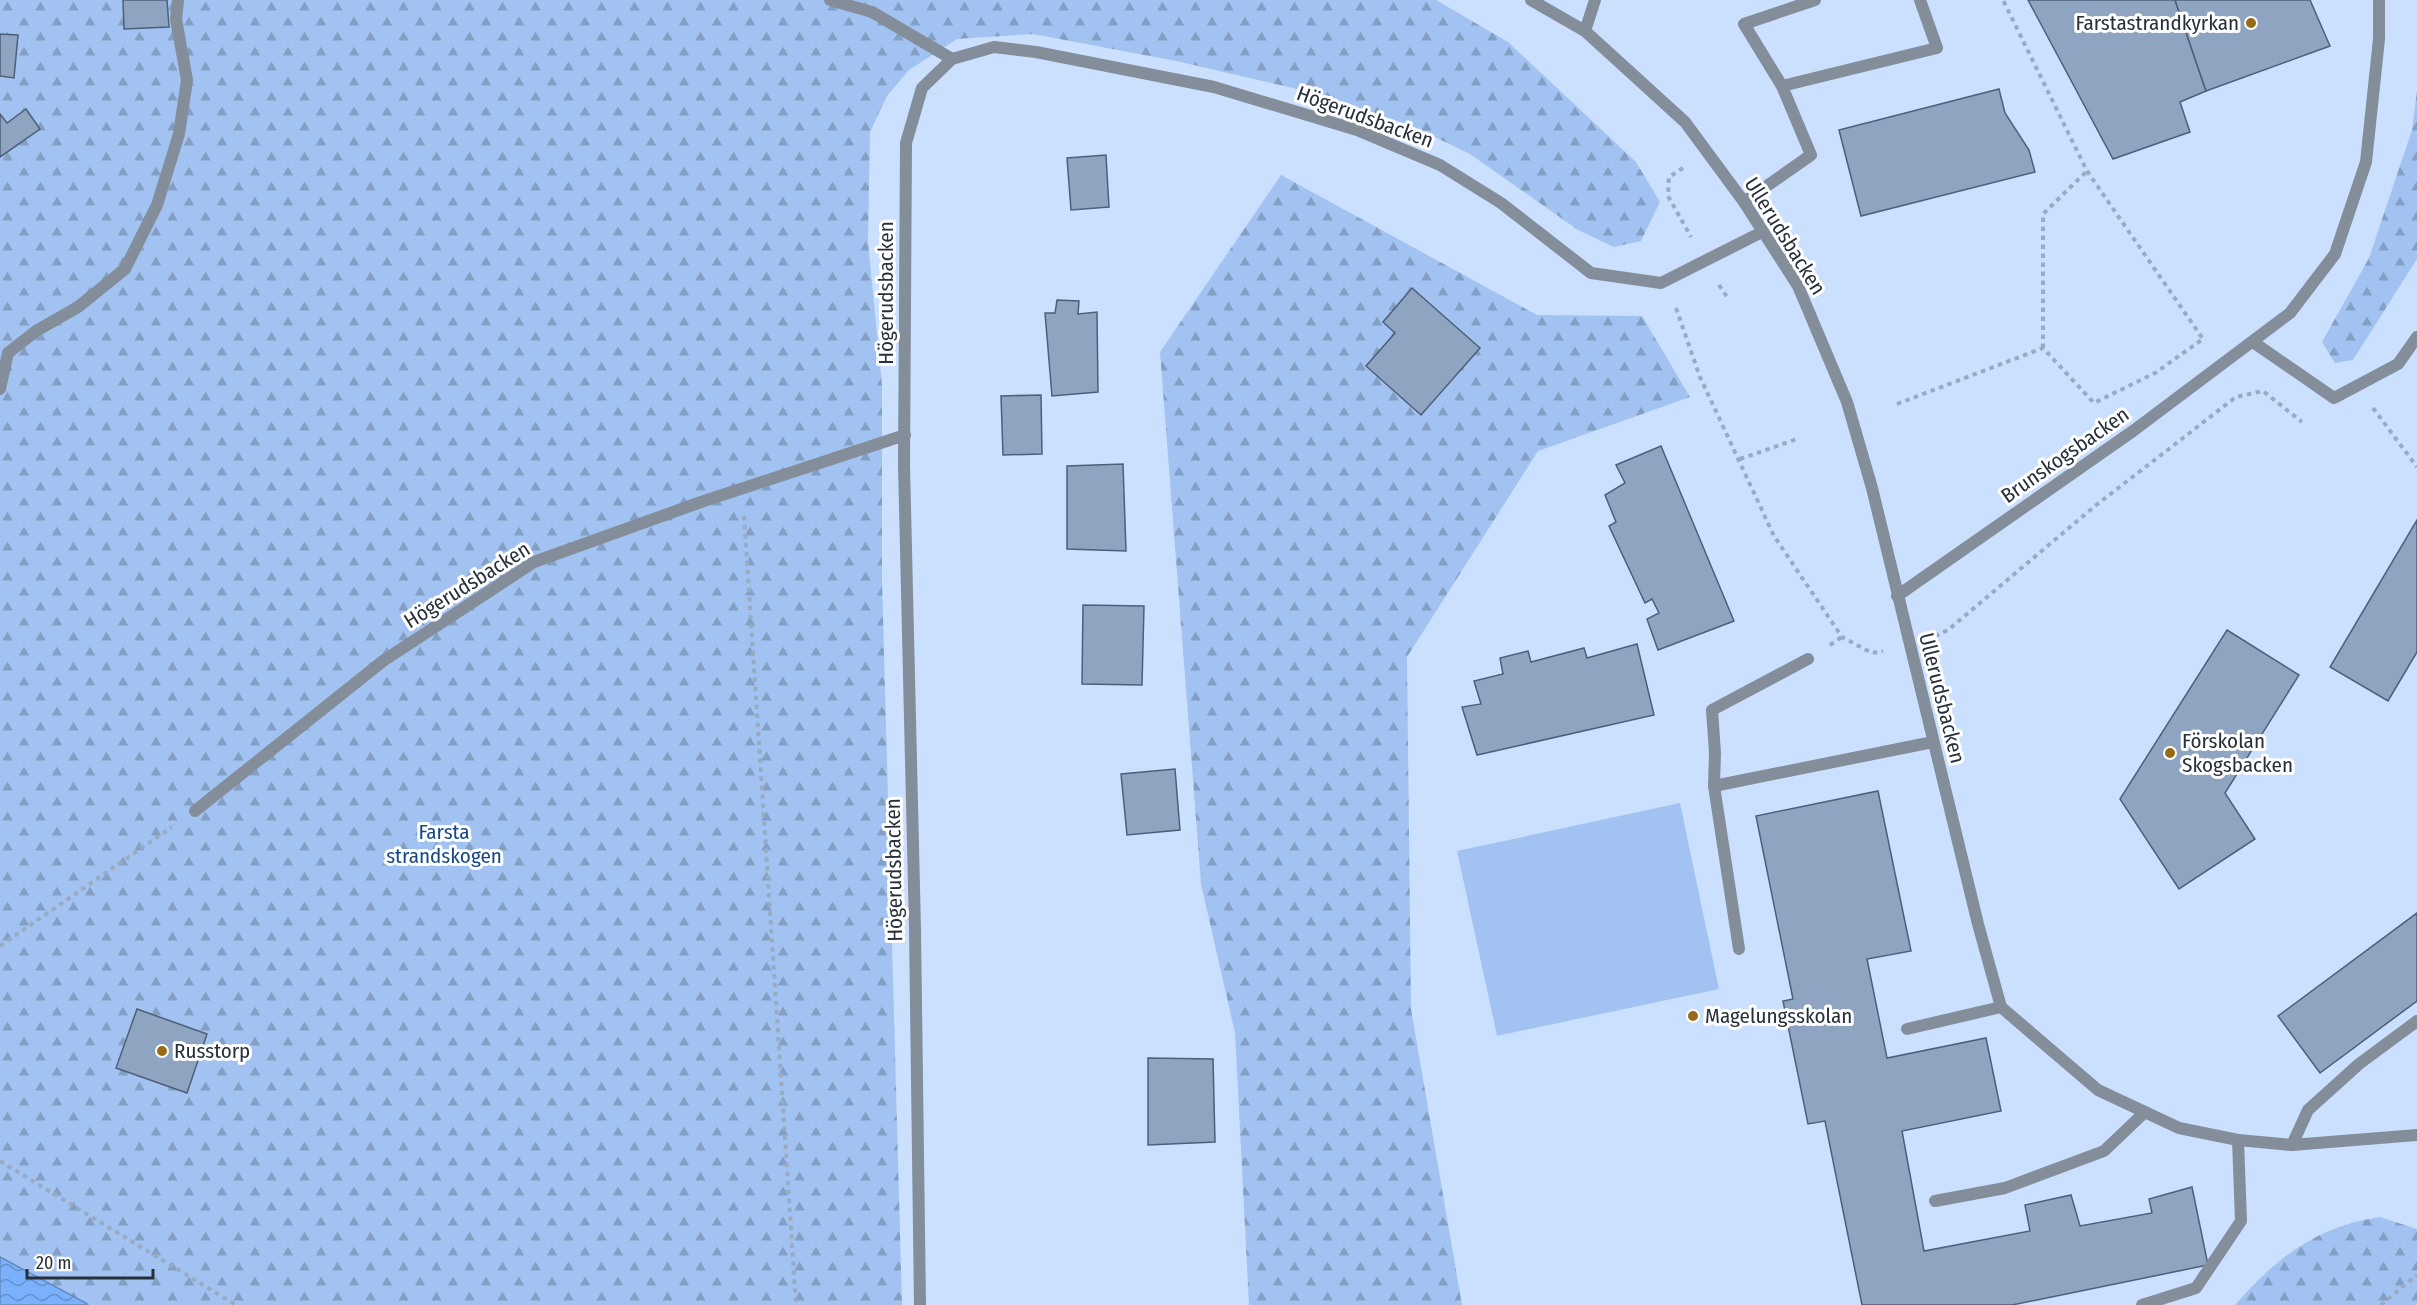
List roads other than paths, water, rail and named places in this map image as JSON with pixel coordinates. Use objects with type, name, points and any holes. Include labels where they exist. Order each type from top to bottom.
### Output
[{"type":"street","points":[[0,389],[4,353],[78,307],[125,269],[157,206],[179,134],[187,80],[176,19],[178,0]]},
{"type":"street","points":[[830,0],[872,12],[952,59]]},
{"type":"street","name":"Ullerudsbacken","points":[[1531,0],[1585,31],[1685,122],[1744,202],[1798,286],[1847,402],[1872,488],[1909,647],[2001,1007]]},
{"type":"street","points":[[1585,31],[1595,0]]},
{"type":"street","points":[[1744,202],[1811,155],[1782,86],[1744,24],[1815,0]]},
{"type":"street","points":[[1782,86],[1937,48],[1920,0]]},
{"type":"street","name":"Brunskogsbacken","points":[[1897,596],[2133,431],[2290,313],[2335,254],[2366,162],[2379,39],[2379,0]]},
{"type":"street","name":"Högerudsbacken","points":[[920,1305],[904,435],[906,142],[922,88],[952,59],[994,47],[1036,52],[1214,87],[1357,130],[1440,165],[1501,203],[1591,273],[1661,283],[1762,232]]},
{"type":"street","points":[[2253,342],[2334,398],[2398,364],[2417,337]]},
{"type":"street","name":"Högerudsbacken","points":[[195,811],[383,662],[534,562],[904,435]]},
{"type":"street","points":[[1739,949],[1714,786],[1715,753],[1712,710],[1808,659]]},
{"type":"street","points":[[1714,786],[1933,742]]},
{"type":"street","points":[[1907,1029],[2001,1007],[2098,1090],[2180,1128],[2238,1140],[2292,1145],[2417,1136]]},
{"type":"street","points":[[2292,1145],[2308,1110],[2359,1064],[2417,1021]]},
{"type":"street","points":[[1935,1201],[2005,1188],[2104,1151],[2145,1112]]},
{"type":"street","points":[[2142,1305],[2196,1288],[2241,1221],[2238,1140]]},
{"type":"water","points":[[0,1257],[86,1303],[88,1305],[0,1305]]},
{"type":"place","name":"Farstastrandkyrkan","points":[[2251,23]]},
{"type":"place","name":"Förskolan Skogsbacken","points":[[2170,753]]},
{"type":"place","name":"Magelungsskolan","points":[[1693,1016]]},
{"type":"place","name":"Russtorp","points":[[162,1051]]},
{"type":"park label","name":"Farsta strandskogen","points":[[444,844]]}]
